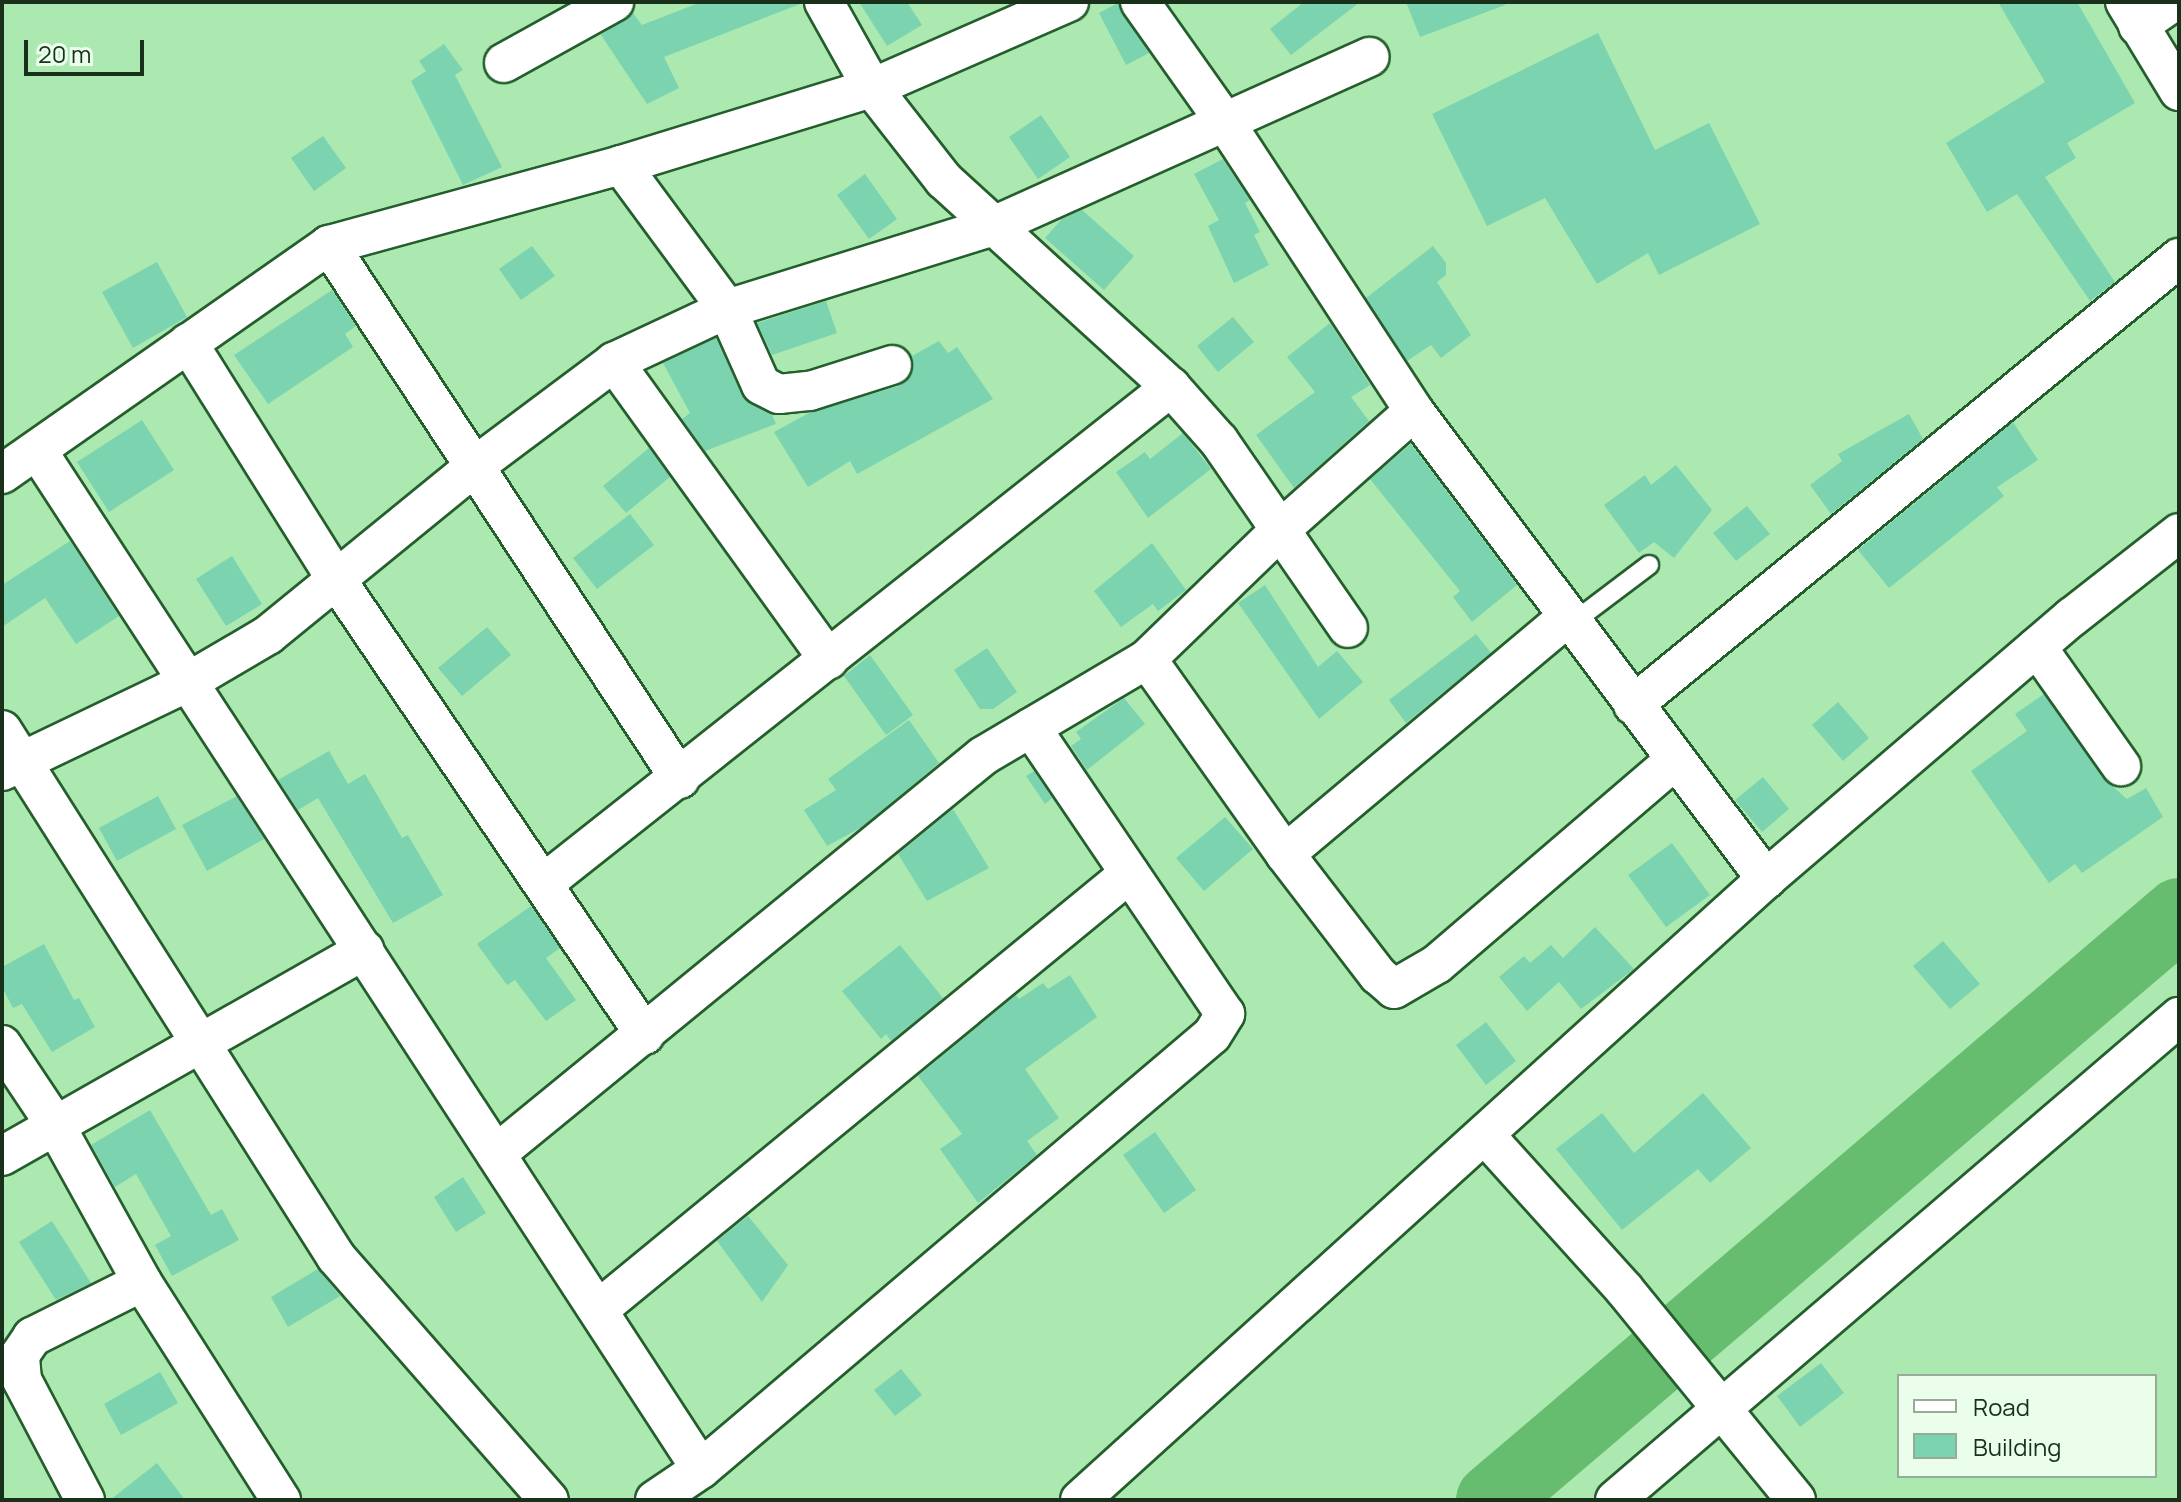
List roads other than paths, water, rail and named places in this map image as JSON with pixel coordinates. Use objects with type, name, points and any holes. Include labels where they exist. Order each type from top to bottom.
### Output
[{"type":"street","points":[[504,63],[614,2]]},
{"type":"street","points":[[824,2],[872,88],[944,180],[991,227],[1171,387],[1219,441],[1348,628]]},
{"type":"street","points":[[2,474],[329,245],[621,165],[872,88],[1069,2]]},
{"type":"street","points":[[1140,2],[1225,122],[1414,411],[1674,761],[1766,879]]},
{"type":"street","points":[[2173,2],[2132,14],[2179,91]]},
{"type":"street","points":[[549,1500],[336,1257],[199,1040],[8,754],[188,682],[268,635],[338,582],[475,466],[614,362],[727,309],[991,227],[1370,57]]},
{"type":"street","points":[[621,165],[727,309],[761,385],[779,394],[810,391],[892,365]]},
{"type":"street","points":[[329,245],[680,779]]},
{"type":"street","points":[[1633,705],[2179,258]]},
{"type":"street","points":[[188,343],[338,582],[645,1035]]},
{"type":"street","points":[[614,362],[829,660]]},
{"type":"street","points":[[543,884],[680,779],[1171,387]]},
{"type":"street","points":[[496,1154],[983,756],[1147,659],[1280,530],[1414,411]]},
{"type":"street","points":[[37,450],[701,1469]]},
{"type":"street","points":[[1080,1500],[1766,879],[2037,647],[2179,533]]},
{"type":"street","points":[[1285,854],[1569,621]]},
{"type":"street","points":[[2037,647],[2121,766]]},
{"type":"street","points":[[1147,659],[1285,854],[1378,975],[1394,989],[1437,964],[1674,761]]},
{"type":"street","points":[[655,1500],[701,1469],[1212,1035],[1225,1014],[1031,727]]},
{"type":"street","points":[[598,1310],[1130,873]]},
{"type":"street","points":[[2,1156],[199,1040],[364,950]]},
{"type":"street","points":[[1615,1500],[2179,1017]]},
{"type":"street","points":[[2,1045],[54,1123],[142,1282],[281,1500]]},
{"type":"street","points":[[1485,1135],[1624,1289],[1796,1500]]},
{"type":"street","points":[[85,1500],[22,1380],[20,1355],[32,1337],[142,1282]]},
{"type":"lane","points":[[1569,621],[1649,565]]},
{"type":"waterway","points":[[1492,1500],[2179,914]]}]
